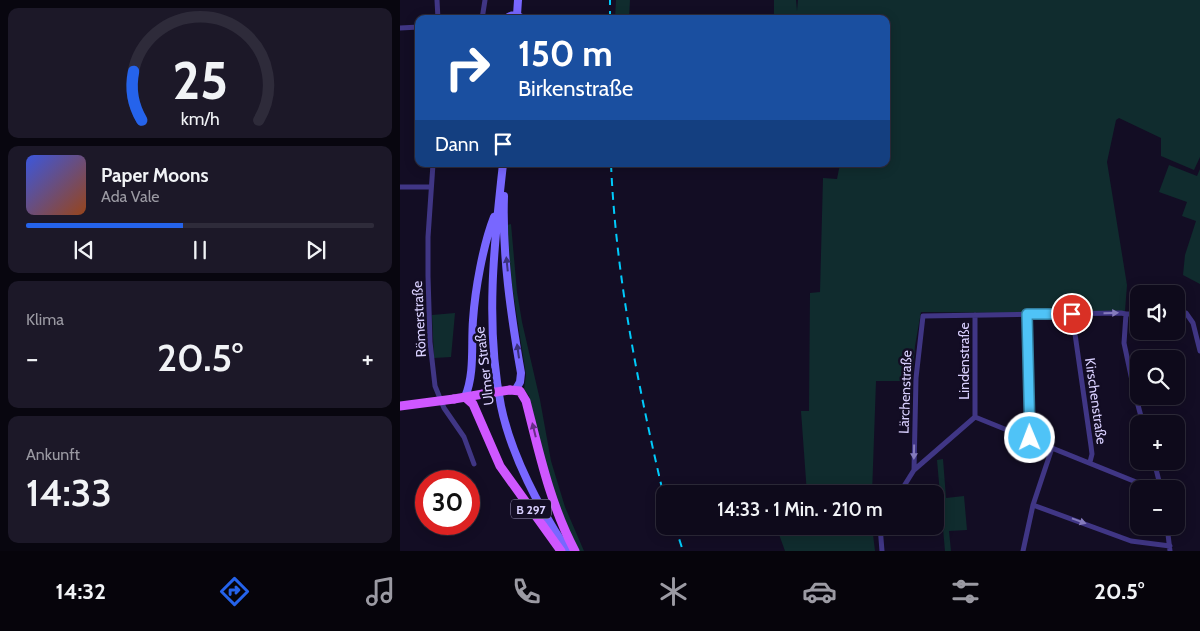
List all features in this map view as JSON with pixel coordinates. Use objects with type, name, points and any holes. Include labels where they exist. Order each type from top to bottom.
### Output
[{"type":"main road","points":[[518,0],[520,15]]},
{"type":"main road","name":"Ulmer Straße","points":[[503,167],[498,208],[491,318],[493,352],[502,408],[516,454],[542,510],[568,551]]},
{"type":"main road","points":[[400,406],[513,390],[520,382],[521,373],[503,218],[504,193],[502,174]]},
{"type":"main road","points":[[465,397],[471,384],[471,347],[475,305],[484,256],[498,208]]},
{"type":"main road","name":"B 297","points":[[513,390],[520,391],[526,401],[556,509],[575,551]]},
{"type":"main road","name":"B 297","points":[[465,397],[473,404],[500,466],[561,551]]},
{"type":"street","points":[[437,0],[438,15]]},
{"type":"street","points":[[483,15],[485,0]]},
{"type":"street","points":[[400,28],[415,27]]},
{"type":"street","name":"Römerstraße","points":[[433,167],[428,237],[428,276],[430,342],[435,386],[444,408],[464,437],[474,464]]},
{"type":"street","points":[[400,187],[431,187]]},
{"type":"street","points":[[1185,313],[1193,323],[1200,351]]},
{"type":"street","points":[[1027,314],[1030,438]]},
{"type":"street","name":"Kirschenstraße","points":[[1072,314],[1092,454],[1090,462]]},
{"type":"street","points":[[1126,314],[1124,343],[1141,415]]},
{"type":"street","points":[[975,315],[1130,314]]},
{"type":"street","name":"Lärchenstraße","points":[[914,470],[916,378],[923,316],[975,315]]},
{"type":"street","name":"Lindenstraße","points":[[905,485],[914,470],[975,417],[975,315]]},
{"type":"street","points":[[975,417],[1132,480]]},
{"type":"street","points":[[1023,551],[1033,505],[1052,448]]},
{"type":"street","points":[[1033,505],[1131,541],[1170,549],[1168,535]]},
{"type":"street","points":[[881,535],[882,551]]},
{"type":"green space","points":[[616,0],[630,0],[629,15],[615,15]]},
{"type":"green space","points":[[774,0],[796,0],[797,11],[798,0],[1200,0],[1200,157],[1194,170],[1161,156],[1161,138],[1119,118],[1116,120],[1107,162],[1127,285],[1125,311],[1024,313],[921,312],[915,346],[912,381],[876,381],[872,485],[806,485],[801,411],[809,411],[810,293],[820,292],[823,178],[837,179],[839,167],[890,167],[890,15],[774,15]]},
{"type":"green space","points":[[1169,165],[1197,176],[1200,169],[1200,284],[1183,275],[1185,255],[1196,221],[1182,216],[1187,202],[1159,192]]},
{"type":"green space","points":[[511,224],[517,292],[522,322],[540,400],[551,461],[565,507],[584,551],[579,551],[559,507],[543,454],[529,396],[524,389],[526,375],[512,285],[507,225]]},
{"type":"green space","points":[[455,313],[451,357],[434,358],[432,315]]},
{"type":"green space","points":[[943,459],[946,498],[964,496],[967,530],[949,531],[951,551],[945,551],[944,485],[939,485],[937,460]]},
{"type":"green space","points":[[779,535],[873,535],[875,551],[785,551]]},
{"type":"railway","points":[[610,0],[610,15]]},
{"type":"railway","points":[[611,167],[623,292],[646,418],[661,485]]},
{"type":"railway","points":[[678,535],[683,551]]},
{"type":"route","points":[[1030,438],[1027,314],[1072,314]]}]
